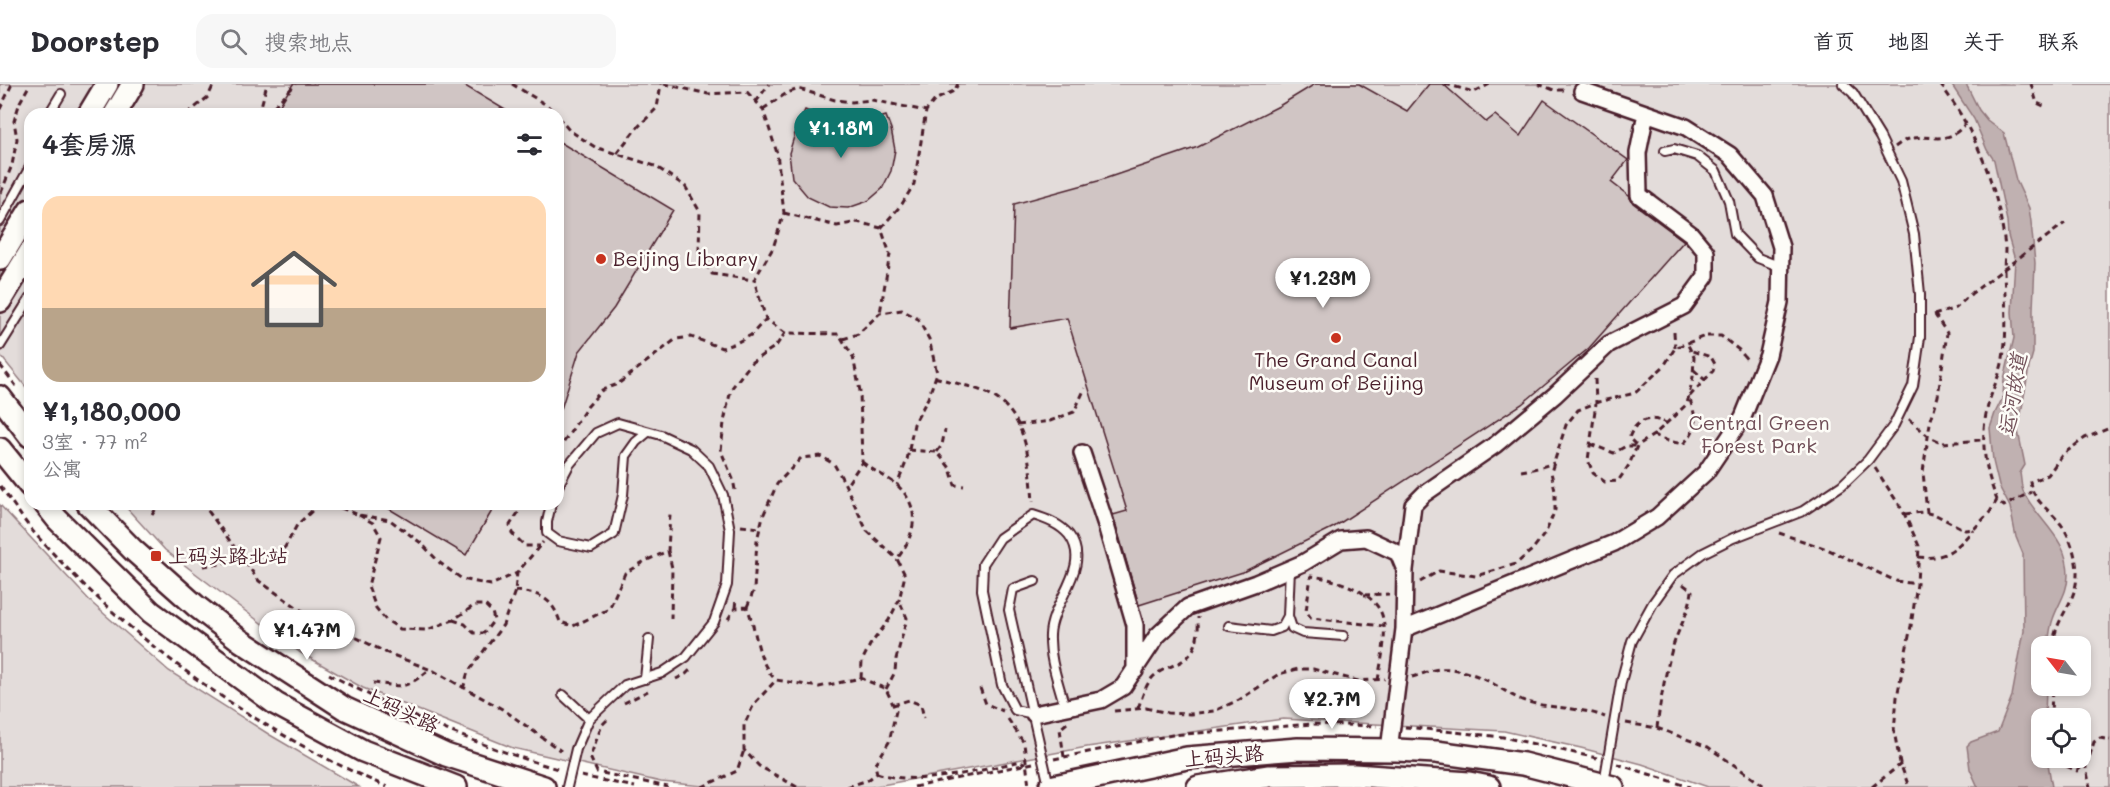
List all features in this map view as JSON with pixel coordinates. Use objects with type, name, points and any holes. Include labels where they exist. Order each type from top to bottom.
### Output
[{"type":"main road","points":[[119,108],[133,84]]},
{"type":"main road","points":[[104,89],[105,102],[113,108]]},
{"type":"main road","points":[[93,108],[104,89]]},
{"type":"main road","points":[[0,259],[24,220]]},
{"type":"main road","points":[[0,301],[24,262]]},
{"type":"main road","points":[[0,397],[24,428]]},
{"type":"main road","points":[[0,449],[24,479]]},
{"type":"main road","points":[[50,510],[151,612],[276,704],[363,751],[456,787]]},
{"type":"main road","name":"上码头路","points":[[94,510],[133,550],[196,606],[241,641],[344,708],[446,755],[544,787]]},
{"type":"main road","name":"上码头路","points":[[1050,787],[1187,758],[1298,749],[1436,752],[1523,764],[1609,786]]},
{"type":"main road","name":"上码头路","points":[[1198,787],[1269,776],[1354,775],[1469,783],[1489,787]]},
{"type":"street","points":[[1404,629],[1614,543],[1657,517],[1706,472],[1743,417],[1768,355],[1780,302],[1781,247],[1765,196],[1730,154],[1686,127],[1582,91]]},
{"type":"street","points":[[1389,750],[1404,629],[1405,570],[1413,505],[1418,499],[1495,445],[1555,395],[1609,344],[1684,306],[1706,276],[1706,252],[1691,234],[1639,195],[1638,153],[1646,113]]},
{"type":"street","points":[[1083,453],[1135,625],[1135,671]]},
{"type":"street","points":[[1034,714],[1101,700],[1123,687],[1157,636],[1188,607],[1256,583],[1290,568],[1341,540],[1366,538],[1398,553],[1405,570]]},
{"type":"lane","points":[[1609,786],[1621,682],[1632,641],[1653,603],[1673,575],[1703,553],[1733,538],[1803,511],[1842,485],[1868,460],[1894,425],[1913,386],[1920,337],[1920,294],[1914,234],[1901,181],[1887,152],[1852,93],[1843,84]]},
{"type":"lane","points":[[53,108],[61,94]]},
{"type":"lane","points":[[1665,151],[1674,149],[1697,156],[1716,171],[1729,201],[1735,234],[1758,258],[1780,267]]},
{"type":"lane","points":[[0,221],[24,178]]},
{"type":"lane","points":[[0,346],[24,308]]},
{"type":"lane","points":[[564,475],[569,465],[596,433],[618,423],[648,432],[692,449],[709,466],[723,495],[730,530],[727,585],[714,622],[686,657],[662,673],[625,685],[589,719],[576,748],[567,787]]},
{"type":"lane","points":[[550,510],[547,533],[558,542],[591,548],[614,534],[622,495],[626,456],[636,442],[648,432]]},
{"type":"lane","points":[[1034,714],[1015,710],[1002,685],[982,590],[983,564],[1000,538],[1033,515],[1048,519],[1065,530],[1076,544],[1077,564],[1055,611],[1050,633],[1052,663],[1065,708]]},
{"type":"lane","points":[[1290,568],[1288,616],[1292,628],[1303,633],[1343,636]]},
{"type":"lane","points":[[1035,581],[1013,589],[1010,610],[1050,787]]},
{"type":"lane","points":[[1229,626],[1271,631],[1282,627],[1288,616]]},
{"type":"lane","points":[[645,679],[649,639]]},
{"type":"lane","points":[[563,695],[589,719]]},
{"type":"path","points":[[0,109],[12,84]]},
{"type":"path","points":[[0,195],[12,165],[17,139],[14,121],[20,102],[30,84]]},
{"type":"path","points":[[194,108],[207,97],[214,84]]},
{"type":"path","points":[[261,108],[267,84]]},
{"type":"path","points":[[273,108],[296,84]]},
{"type":"path","points":[[512,84],[550,108]]},
{"type":"path","points":[[617,153],[635,130],[657,108],[663,84],[708,94],[747,92],[764,109],[777,153],[784,213],[773,248],[754,280],[766,319],[785,333],[839,334],[854,357],[860,391],[861,462],[846,486]]},
{"type":"path","points":[[756,102],[769,84]]},
{"type":"path","points":[[881,228],[902,204],[914,184],[926,111],[935,100],[954,91],[958,84]]},
{"type":"path","points":[[1445,84],[1474,92],[1490,84]]},
{"type":"path","points":[[1538,84],[1554,90],[1582,91]]},
{"type":"path","points":[[1940,84],[1972,133],[1979,149],[1995,195],[2005,250],[2007,330],[2003,358],[1983,427],[1982,440],[1989,479],[1996,500],[2004,506],[2031,492]]},
{"type":"path","points":[[2031,84],[2037,103],[2044,106]]},
{"type":"path","points":[[764,109],[787,93],[799,89],[835,100],[852,102],[872,100],[926,111]]},
{"type":"path","points":[[564,124],[594,147],[655,166],[685,186],[700,212],[699,251],[712,274],[754,280]]},
{"type":"path","points":[[1887,152],[1909,139],[1944,138],[1954,135],[1965,124]]},
{"type":"path","points":[[784,213],[837,226],[857,222],[881,228]]},
{"type":"path","points":[[1920,317],[1956,308],[1972,293],[2066,223]]},
{"type":"path","points":[[880,313],[890,254],[881,228]]},
{"type":"path","points":[[842,339],[858,334],[880,313],[902,310],[918,319],[929,339],[937,373],[928,398],[914,424],[909,450],[897,485]]},
{"type":"path","points":[[1927,513],[1923,472],[1928,436],[1941,379],[1947,333],[1935,315]]},
{"type":"path","points":[[564,442],[587,407],[602,390],[618,384],[676,339],[691,337],[722,348],[736,344],[751,335],[766,319]]},
{"type":"path","points":[[1364,595],[1393,594],[1439,572],[1476,576],[1516,564],[1532,550],[1546,532],[1556,510],[1551,472],[1566,425],[1578,410],[1635,393],[1664,366],[1675,348],[1674,332]]},
{"type":"path","points":[[737,500],[733,479],[721,451],[731,389],[752,362],[776,346],[785,333]]},
{"type":"path","points":[[1675,348],[1705,336],[1721,336],[1739,350],[1760,375]]},
{"type":"path","points":[[1594,371],[1596,403],[1588,460],[1593,473],[1605,482],[1617,481],[1629,465],[1637,446],[1653,435],[1687,404],[1694,370],[1694,357],[1687,343]]},
{"type":"path","points":[[1689,397],[1713,371],[1715,364],[1711,357],[1691,350]]},
{"type":"path","points":[[1694,370],[1705,380]]},
{"type":"path","points":[[0,377],[6,373]]},
{"type":"path","points":[[935,377],[992,395],[1011,412],[1023,435],[1030,465],[1033,502]]},
{"type":"path","points":[[1018,425],[1050,422],[1074,412],[1085,388]]},
{"type":"path","points":[[1653,435],[1683,444],[1693,434],[1696,418],[1689,397]]},
{"type":"path","points":[[1901,412],[1928,436],[1943,443],[1982,440]]},
{"type":"path","points":[[1637,446],[1629,438],[1633,427],[1641,421],[1653,420],[1667,423]]},
{"type":"path","points":[[2055,636],[2058,622],[2072,599],[2077,568],[2063,525],[2036,499],[2031,492],[2030,482],[2048,475],[2062,455],[2085,438],[2110,428]]},
{"type":"path","points":[[937,452],[942,445],[945,430]]},
{"type":"path","points":[[1590,444],[1614,453],[1626,446],[1637,446]]},
{"type":"path","points":[[909,450],[937,452],[950,468],[955,485],[964,486]]},
{"type":"path","points":[[861,678],[862,661],[870,645],[889,620],[899,600],[905,575],[897,559],[867,531],[834,464],[820,456],[801,458],[777,484],[763,516],[757,540],[754,590],[747,607],[762,661],[766,671],[776,680],[819,687],[861,678],[886,689],[896,711],[889,742],[875,765],[877,773]]},
{"type":"path","points":[[1868,460],[1883,478],[1905,514],[1919,546],[1917,584],[1897,697],[1894,731],[1909,787]]},
{"type":"path","points":[[861,462],[897,485],[910,501],[914,529],[906,548],[897,559]]},
{"type":"path","points":[[1521,471],[1554,463]]},
{"type":"path","points":[[1918,556],[1928,558],[1944,556],[1959,546],[1990,512],[1996,500]]},
{"type":"path","points":[[152,515],[155,510]]},
{"type":"path","points":[[207,510],[259,581],[301,610],[385,652],[430,669],[504,710],[561,751]]},
{"type":"path","points":[[203,566],[242,558],[275,556],[285,547],[297,525],[313,510]]},
{"type":"path","points":[[346,510],[373,522],[381,537],[368,586],[376,608],[385,619],[400,628],[427,630],[453,620],[475,605],[485,605],[492,612],[494,620],[484,633],[474,633],[465,624],[453,620]]},
{"type":"path","points":[[520,510],[510,525],[512,533],[525,546],[540,546]]},
{"type":"path","points":[[670,513],[668,551],[672,568],[670,619]]},
{"type":"path","points":[[1905,514],[1927,513],[1965,530],[1974,529]]},
{"type":"path","points":[[359,515],[390,520],[421,543],[440,563],[462,579],[491,585],[517,573],[549,535]]},
{"type":"path","points":[[740,534],[741,523],[760,528]]},
{"type":"path","points":[[1764,527],[1827,549],[1896,581],[1917,584]]},
{"type":"path","points":[[515,591],[542,595],[555,608],[560,621],[573,626],[609,609],[625,573],[668,551]]},
{"type":"path","points":[[463,689],[468,672],[503,625],[515,591],[517,573]]},
{"type":"path","points":[[1657,728],[1665,675],[1672,649],[1679,627],[1691,604],[1692,591],[1673,575]]},
{"type":"path","points":[[1378,680],[1384,640],[1383,626],[1382,615],[1371,598],[1344,584],[1311,576],[1306,611],[1311,618],[1383,626]]},
{"type":"path","points":[[724,626],[735,608],[736,597]]},
{"type":"path","points":[[886,689],[895,672],[896,659],[907,618],[899,600]]},
{"type":"path","points":[[1138,708],[1152,678],[1192,654],[1199,635],[1198,617],[1194,604]]},
{"type":"path","points":[[735,608],[747,607]]},
{"type":"path","points":[[667,682],[686,675],[693,667]]},
{"type":"path","points":[[373,683],[396,687],[410,684],[430,669]]},
{"type":"path","name":"上码头路","points":[[326,673],[377,700],[461,737],[570,772],[635,787]]},
{"type":"path","points":[[702,787],[737,771],[744,750],[744,724],[754,704],[776,680]]},
{"type":"path","points":[[980,688],[986,704],[1002,710],[1024,743],[1029,787]]},
{"type":"path","points":[[621,705],[648,691]]},
{"type":"path","points":[[893,705],[909,700],[921,705],[924,718]]},
{"type":"path","points":[[608,718],[602,725],[590,757],[597,772],[668,787]]},
{"type":"path","points":[[2091,749],[2094,742],[2100,738],[2110,740]]},
{"type":"path","points":[[744,750],[759,766],[797,787]]},
{"type":"path","points":[[1726,758],[1766,787]]},
{"type":"path","points":[[877,773],[899,780],[934,780],[1021,761],[1025,764]]},
{"type":"path","points":[[1872,787],[1901,764]]},
{"type":"path","points":[[2086,768],[2090,787]]},
{"type":"path","points":[[847,787],[868,780],[877,773]]},
{"type":"green space","name":"Central Green Forest Park","points":[[0,84],[2110,84],[2110,787],[1708,787],[1642,764],[1504,731],[1283,719],[1087,747],[871,787],[713,787],[661,782],[513,748],[363,688],[301,653],[165,550],[128,510],[564,510],[564,108],[24,108],[24,385],[0,355]]},
{"type":"green space","points":[[0,505],[93,604],[169,671],[270,735],[359,787],[0,787]]},
{"type":"water","name":"运河故道","points":[[1951,84],[1966,84],[1979,110],[1987,120],[2004,133],[2016,180],[2029,208],[2031,222],[2035,263],[2033,353],[2018,431],[2025,465],[2020,473],[2023,491],[2029,502],[2063,550],[2068,575],[2065,592],[2052,622],[2049,636],[2031,636],[2031,696],[2046,696],[2045,708],[2031,708],[2031,768],[2049,768],[2052,787],[1978,787],[1970,769],[1967,746],[1971,742],[1998,732],[2012,696],[2024,631],[2023,554],[2016,537],[2010,507],[1999,486],[1993,461],[1990,428],[2003,397],[2004,379],[2014,338],[2012,312],[2015,260],[2008,236],[1994,160],[1987,150],[1974,119]]},
{"type":"building","points":[[293,84],[462,84],[502,108],[278,108]]},
{"type":"building","name":"The Grand Canal Museum of Beijing","points":[[1315,84],[1359,84],[1407,111],[1429,84],[1443,84],[1486,122],[1495,115],[1520,136],[1544,100],[1628,160],[1611,182],[1629,196],[1633,203],[1684,241],[1589,348],[1522,404],[1334,527],[1243,572],[1139,605],[1113,515],[1127,511],[1067,318],[1010,328],[1014,204],[1098,181],[1198,147],[1279,106]]},
{"type":"building","points":[[805,110],[830,121],[845,112],[856,117],[861,124],[886,116],[895,150],[891,171],[882,189],[868,201],[848,208],[829,207],[808,197],[792,178],[789,153]]},
{"type":"building","name":"Beijing Library","points":[[564,145],[673,210],[614,308],[579,352],[564,400]]},
{"type":"building","points":[[391,510],[492,510],[466,555]]},
{"type":"place","name":"Beijing Library","points":[[601,259]]},
{"type":"place","name":"The Grand Canal Museum of Beijing","points":[[1336,338]]},
{"type":"place","name":"上码头路北站","points":[[156,556]]}]
